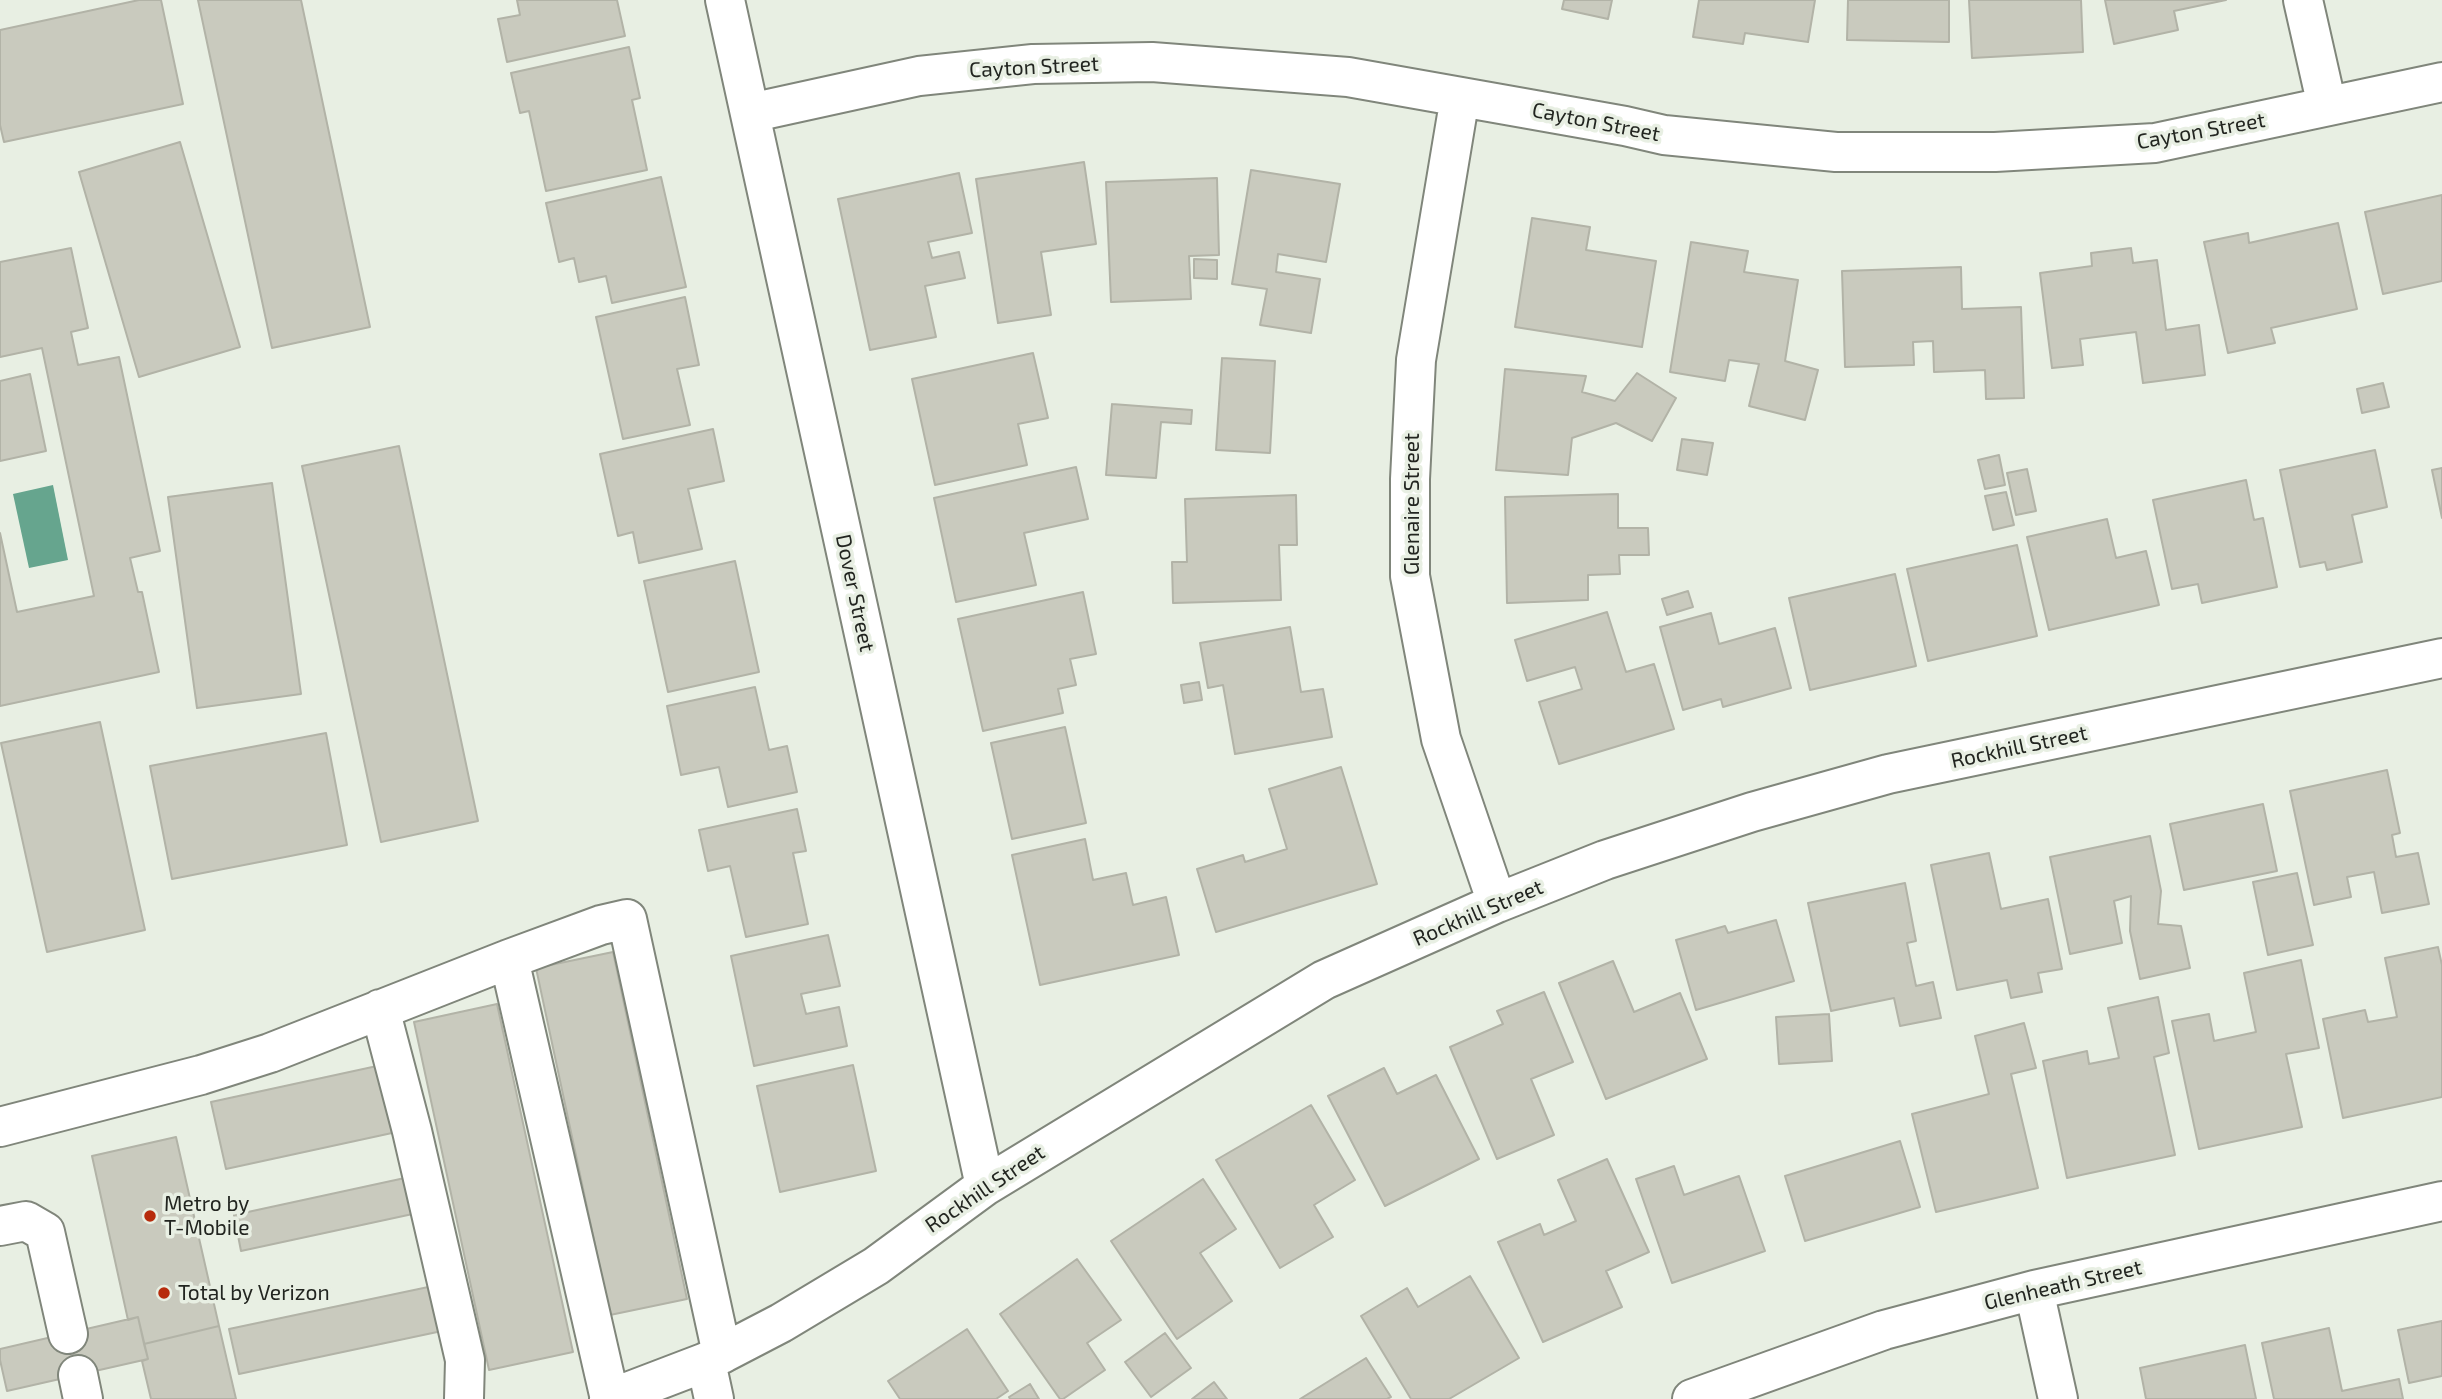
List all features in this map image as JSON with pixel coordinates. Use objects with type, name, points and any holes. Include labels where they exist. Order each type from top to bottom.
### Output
[{"type":"street","name":"Dover Street","points":[[725,0],[985,1186]]},
{"type":"street","points":[[2303,0],[2327,106]]},
{"type":"street","name":"Cayton Street","points":[[750,113],[919,76],[1033,64],[1152,62],[1348,77],[1664,135],[1836,152],[1995,152],[2155,143],[2442,82]]},
{"type":"street","name":"Glenaire Street","points":[[1460,97],[1416,360],[1410,479],[1410,576],[1441,739],[1497,903]]},
{"type":"street","name":"Rockhill Street","points":[[610,1399],[714,1358],[781,1323],[876,1266],[985,1186],[1324,980],[1497,903],[1605,860],[1752,812],[1888,774],[2442,658]]},
{"type":"street","points":[[0,1127],[201,1075],[270,1053],[509,959],[601,925],[627,919],[714,1358],[714,1399]]},
{"type":"street","points":[[509,959],[610,1399]]},
{"type":"street","points":[[380,1009],[412,1131],[465,1360],[464,1399]]},
{"type":"street","name":"Glenheath Street","points":[[1692,1399],[1884,1330],[2034,1290],[2442,1201]]},
{"type":"street","points":[[0,1226],[26,1221],[45,1232],[68,1334]]},
{"type":"street","points":[[2034,1290],[2058,1399]]},
{"type":"shaded area","points":[[53,485],[68,560],[29,568],[13,494]]},
{"type":"building","points":[[139,0],[161,0],[183,104],[4,142],[0,125],[0,30]]},
{"type":"building","points":[[198,0],[301,0],[370,327],[272,348]]},
{"type":"building","points":[[517,0],[617,0],[625,36],[507,62],[498,19],[520,15]]},
{"type":"building","points":[[1564,0],[1612,0],[1608,19],[1562,9]]},
{"type":"building","points":[[1699,0],[1815,0],[1808,42],[1745,33],[1743,44],[1693,37]]},
{"type":"building","points":[[1848,0],[1949,0],[1949,42],[1847,40]]},
{"type":"building","points":[[1969,0],[2081,0],[2083,52],[1972,58]]},
{"type":"building","points":[[2105,0],[2226,0],[2174,11],[2178,30],[2114,44]]},
{"type":"building","points":[[629,47],[640,98],[632,100],[647,170],[546,191],[529,111],[520,113],[511,73]]},
{"type":"building","points":[[180,142],[240,347],[139,377],[79,172]]},
{"type":"building","points":[[1084,162],[1096,244],[1041,252],[1051,315],[998,323],[976,179]]},
{"type":"building","points":[[1251,170],[1340,184],[1326,262],[1278,254],[1276,272],[1320,279],[1311,333],[1260,325],[1267,289],[1232,284]]},
{"type":"building","points":[[959,173],[972,233],[928,242],[932,258],[959,252],[965,278],[925,286],[936,337],[870,350],[838,199]]},
{"type":"building","points":[[661,177],[686,287],[612,303],[606,276],[579,282],[574,258],[559,262],[546,203]]},
{"type":"building","points":[[1217,178],[1219,255],[1189,256],[1191,299],[1111,302],[1106,182]]},
{"type":"building","points":[[2442,195],[2442,281],[2383,294],[2365,212]]},
{"type":"building","points":[[1532,218],[1590,227],[1586,250],[1656,261],[1642,347],[1515,327]]},
{"type":"building","points":[[2338,223],[2357,309],[2271,328],[2275,343],[2228,353],[2204,242],[2248,233],[2249,243]]},
{"type":"building","points":[[1691,242],[1748,251],[1744,272],[1798,280],[1785,361],[1818,370],[1805,420],[1749,406],[1759,364],[1729,360],[1725,381],[1670,372]]},
{"type":"building","points":[[71,248],[88,328],[71,332],[78,365],[119,357],[160,551],[130,558],[138,592],[142,592],[159,672],[0,706],[0,533],[17,612],[94,596],[42,348],[0,357],[0,262]]},
{"type":"building","points":[[2131,248],[2133,263],[2157,260],[2166,330],[2199,325],[2205,375],[2143,383],[2136,332],[2080,339],[2083,365],[2052,368],[2040,273],[2092,266],[2091,253]]},
{"type":"building","points":[[1194,259],[1217,260],[1217,279],[1194,278]]},
{"type":"building","points":[[1961,267],[1962,309],[2021,307],[2024,398],[1986,399],[1985,370],[1934,372],[1933,341],[1913,342],[1914,365],[1845,367],[1842,271]]},
{"type":"building","points":[[685,297],[699,365],[677,369],[690,425],[623,439],[596,317]]},
{"type":"building","points":[[1033,353],[1048,418],[1018,424],[1027,465],[935,485],[912,379]]},
{"type":"building","points":[[1222,358],[1275,361],[1270,453],[1216,450]]},
{"type":"building","points":[[1505,369],[1586,376],[1582,392],[1615,401],[1637,373],[1676,398],[1652,441],[1616,423],[1572,438],[1568,475],[1496,470]]},
{"type":"building","points":[[30,374],[46,451],[0,461],[0,381]]},
{"type":"building","points":[[2383,383],[2389,407],[2362,413],[2357,389]]},
{"type":"building","points":[[1112,404],[1192,410],[1191,424],[1161,422],[1156,478],[1106,475]]},
{"type":"building","points":[[713,429],[724,481],[688,489],[702,549],[639,563],[633,532],[618,536],[600,454]]},
{"type":"building","points":[[1682,439],[1713,443],[1707,475],[1677,470]]},
{"type":"building","points":[[399,446],[478,821],[381,842],[302,466]]},
{"type":"building","points":[[2375,450],[2387,507],[2352,515],[2362,562],[2327,570],[2325,562],[2300,567],[2280,470]]},
{"type":"building","points":[[1999,455],[2005,485],[1985,489],[1978,460]]},
{"type":"building","points":[[1076,467],[1088,519],[1024,533],[1036,585],[956,602],[934,498]]},
{"type":"building","points":[[2442,468],[2442,518],[2432,470]]},
{"type":"building","points":[[2027,469],[2036,511],[2016,515],[2007,473]]},
{"type":"building","points":[[2246,480],[2254,520],[2263,518],[2277,587],[2202,603],[2198,584],[2172,589],[2153,500]]},
{"type":"building","points":[[272,483],[301,694],[197,708],[168,497]]},
{"type":"building","points":[[2006,492],[2014,525],[1993,530],[1985,496]]},
{"type":"building","points":[[1618,494],[1618,528],[1648,528],[1649,555],[1619,555],[1620,574],[1588,575],[1588,600],[1507,603],[1505,497]]},
{"type":"building","points":[[1296,495],[1297,545],[1279,545],[1281,600],[1173,603],[1172,562],[1187,562],[1185,499]]},
{"type":"building","points":[[2107,519],[2116,558],[2146,551],[2159,605],[2049,630],[2027,537]]},
{"type":"building","points":[[2017,545],[2037,636],[1928,661],[1907,569]]},
{"type":"building","points":[[735,561],[759,672],[668,692],[644,581]]},
{"type":"building","points":[[1895,574],[1916,666],[1810,690],[1789,598]]},
{"type":"building","points":[[1688,591],[1693,607],[1667,615],[1662,599]]},
{"type":"building","points":[[1083,592],[1096,654],[1070,659],[1076,685],[1058,689],[1063,713],[983,731],[958,619]]},
{"type":"building","points":[[1607,612],[1626,672],[1654,664],[1674,729],[1559,764],[1539,702],[1582,689],[1575,667],[1527,681],[1515,640]]},
{"type":"building","points":[[1711,613],[1719,644],[1775,628],[1791,688],[1723,707],[1721,699],[1683,710],[1660,627]]},
{"type":"building","points":[[1290,627],[1301,692],[1323,689],[1332,737],[1235,754],[1223,685],[1208,688],[1200,643]]},
{"type":"building","points":[[1199,682],[1202,700],[1184,703],[1181,685]]},
{"type":"building","points":[[755,687],[769,750],[787,746],[797,792],[728,807],[719,767],[681,775],[667,706]]},
{"type":"building","points":[[100,722],[145,930],[47,952],[1,743]]},
{"type":"building","points":[[1065,727],[1086,823],[1012,839],[991,743]]},
{"type":"building","points":[[326,733],[347,845],[172,879],[150,766]]},
{"type":"building","points":[[1341,767],[1377,884],[1216,932],[1197,869],[1243,855],[1245,862],[1287,849],[1269,789]]},
{"type":"building","points":[[2387,770],[2400,833],[2392,835],[2396,857],[2418,853],[2429,904],[2382,913],[2374,872],[2347,877],[2351,897],[2314,905],[2290,791]]},
{"type":"building","points":[[2263,804],[2277,871],[2184,890],[2170,824]]},
{"type":"building","points":[[797,809],[806,851],[793,853],[808,924],[746,937],[730,866],[708,871],[699,830]]},
{"type":"building","points":[[2150,836],[2161,891],[2158,924],[2181,926],[2190,968],[2140,979],[2130,931],[2131,896],[2114,901],[2122,943],[2070,954],[2050,857]]},
{"type":"building","points":[[1085,839],[1093,880],[1126,873],[1133,905],[1166,897],[1179,955],[1040,985],[1012,855]]},
{"type":"building","points":[[1989,853],[2001,909],[2048,899],[2062,969],[2038,973],[2042,992],[2011,998],[2007,980],[1957,990],[1931,865]]},
{"type":"building","points":[[2297,873],[2313,945],[2268,955],[2253,882]]},
{"type":"building","points":[[1905,883],[1916,941],[1907,943],[1916,986],[1933,982],[1941,1018],[1900,1026],[1894,998],[1831,1011],[1808,903]]},
{"type":"building","points":[[1776,920],[1794,981],[1696,1010],[1676,940],[1725,926],[1728,933]]},
{"type":"building","points":[[828,935],[840,986],[801,994],[806,1014],[839,1007],[847,1046],[754,1066],[731,956]]},
{"type":"building","points":[[2438,947],[2442,965],[2442,1097],[2343,1118],[2323,1019],[2365,1010],[2368,1022],[2397,1017],[2385,958]]},
{"type":"building","points":[[613,952],[687,1299],[610,1315],[536,968]]},
{"type":"building","points":[[2301,960],[2319,1048],[2286,1054],[2302,1127],[2199,1149],[2172,1021],[2209,1014],[2214,1041],[2256,1032],[2244,973]]},
{"type":"building","points":[[1613,961],[1634,1012],[1680,993],[1707,1059],[1606,1099],[1559,983]]},
{"type":"building","points":[[1544,992],[1573,1062],[1531,1079],[1554,1135],[1497,1159],[1450,1047],[1503,1024],[1497,1011]]},
{"type":"building","points":[[2158,997],[2169,1053],[2154,1057],[2175,1155],[2067,1178],[2043,1061],[2087,1051],[2089,1064],[2119,1058],[2108,1008]]},
{"type":"building","points":[[497,1004],[573,1352],[489,1370],[414,1022]]},
{"type":"building","points":[[1829,1014],[1832,1061],[1779,1064],[1776,1017]]},
{"type":"building","points":[[2024,1023],[2036,1068],[2011,1074],[2038,1188],[1936,1212],[1912,1114],[1989,1094],[1975,1036]]},
{"type":"building","points":[[853,1065],[876,1171],[780,1192],[757,1086]]},
{"type":"building","points":[[377,1066],[392,1133],[226,1169],[211,1102]]},
{"type":"building","points":[[1384,1068],[1397,1094],[1436,1075],[1479,1159],[1385,1206],[1328,1096]]},
{"type":"building","points":[[1311,1105],[1355,1180],[1314,1205],[1333,1237],[1280,1268],[1216,1160]]},
{"type":"building","points":[[176,1137],[219,1326],[144,1344],[138,1317],[128,1320],[92,1156]]},
{"type":"building","points":[[1900,1141],[1920,1207],[1805,1241],[1785,1176]]},
{"type":"building","points":[[1607,1159],[1649,1252],[1606,1271],[1622,1307],[1543,1342],[1498,1242],[1540,1224],[1544,1235],[1576,1221],[1558,1180]]},
{"type":"building","points":[[1674,1166],[1684,1195],[1739,1176],[1765,1251],[1672,1283],[1636,1179]]},
{"type":"building","points":[[414,1176],[422,1212],[241,1251],[234,1215]]},
{"type":"building","points":[[1203,1179],[1236,1229],[1200,1253],[1232,1301],[1177,1339],[1111,1241]]},
{"type":"building","points":[[1077,1259],[1121,1320],[1087,1343],[1105,1370],[1060,1399],[1000,1314]]},
{"type":"building","points":[[1470,1276],[1519,1358],[1449,1399],[1411,1399],[1361,1316],[1407,1288],[1418,1307]]},
{"type":"building","points":[[433,1286],[442,1331],[239,1374],[229,1329]]},
{"type":"building","points":[[138,1317],[148,1359],[7,1391],[0,1349]]},
{"type":"building","points":[[2442,1321],[2442,1376],[2409,1383],[2398,1330]]},
{"type":"building","points":[[219,1326],[236,1399],[151,1399],[142,1361],[148,1359],[144,1344]]},
{"type":"building","points":[[2329,1328],[2342,1391],[2399,1379],[2403,1399],[2274,1399],[2262,1343]]},
{"type":"building","points":[[967,1329],[1008,1391],[996,1399],[900,1399],[888,1381]]},
{"type":"building","points":[[1165,1333],[1191,1368],[1151,1397],[1125,1362]]},
{"type":"building","points":[[2245,1345],[2256,1399],[2146,1399],[2140,1368]]},
{"type":"building","points":[[1366,1358],[1391,1397],[1300,1399]]},
{"type":"building","points":[[1214,1382],[1227,1399],[1192,1399]]},
{"type":"building","points":[[1030,1384],[1039,1399],[1010,1399],[1009,1397]]},
{"type":"place","name":"Metro by T-Mobile","points":[[150,1216]]},
{"type":"place","name":"Total by Verizon","points":[[164,1293]]}]
